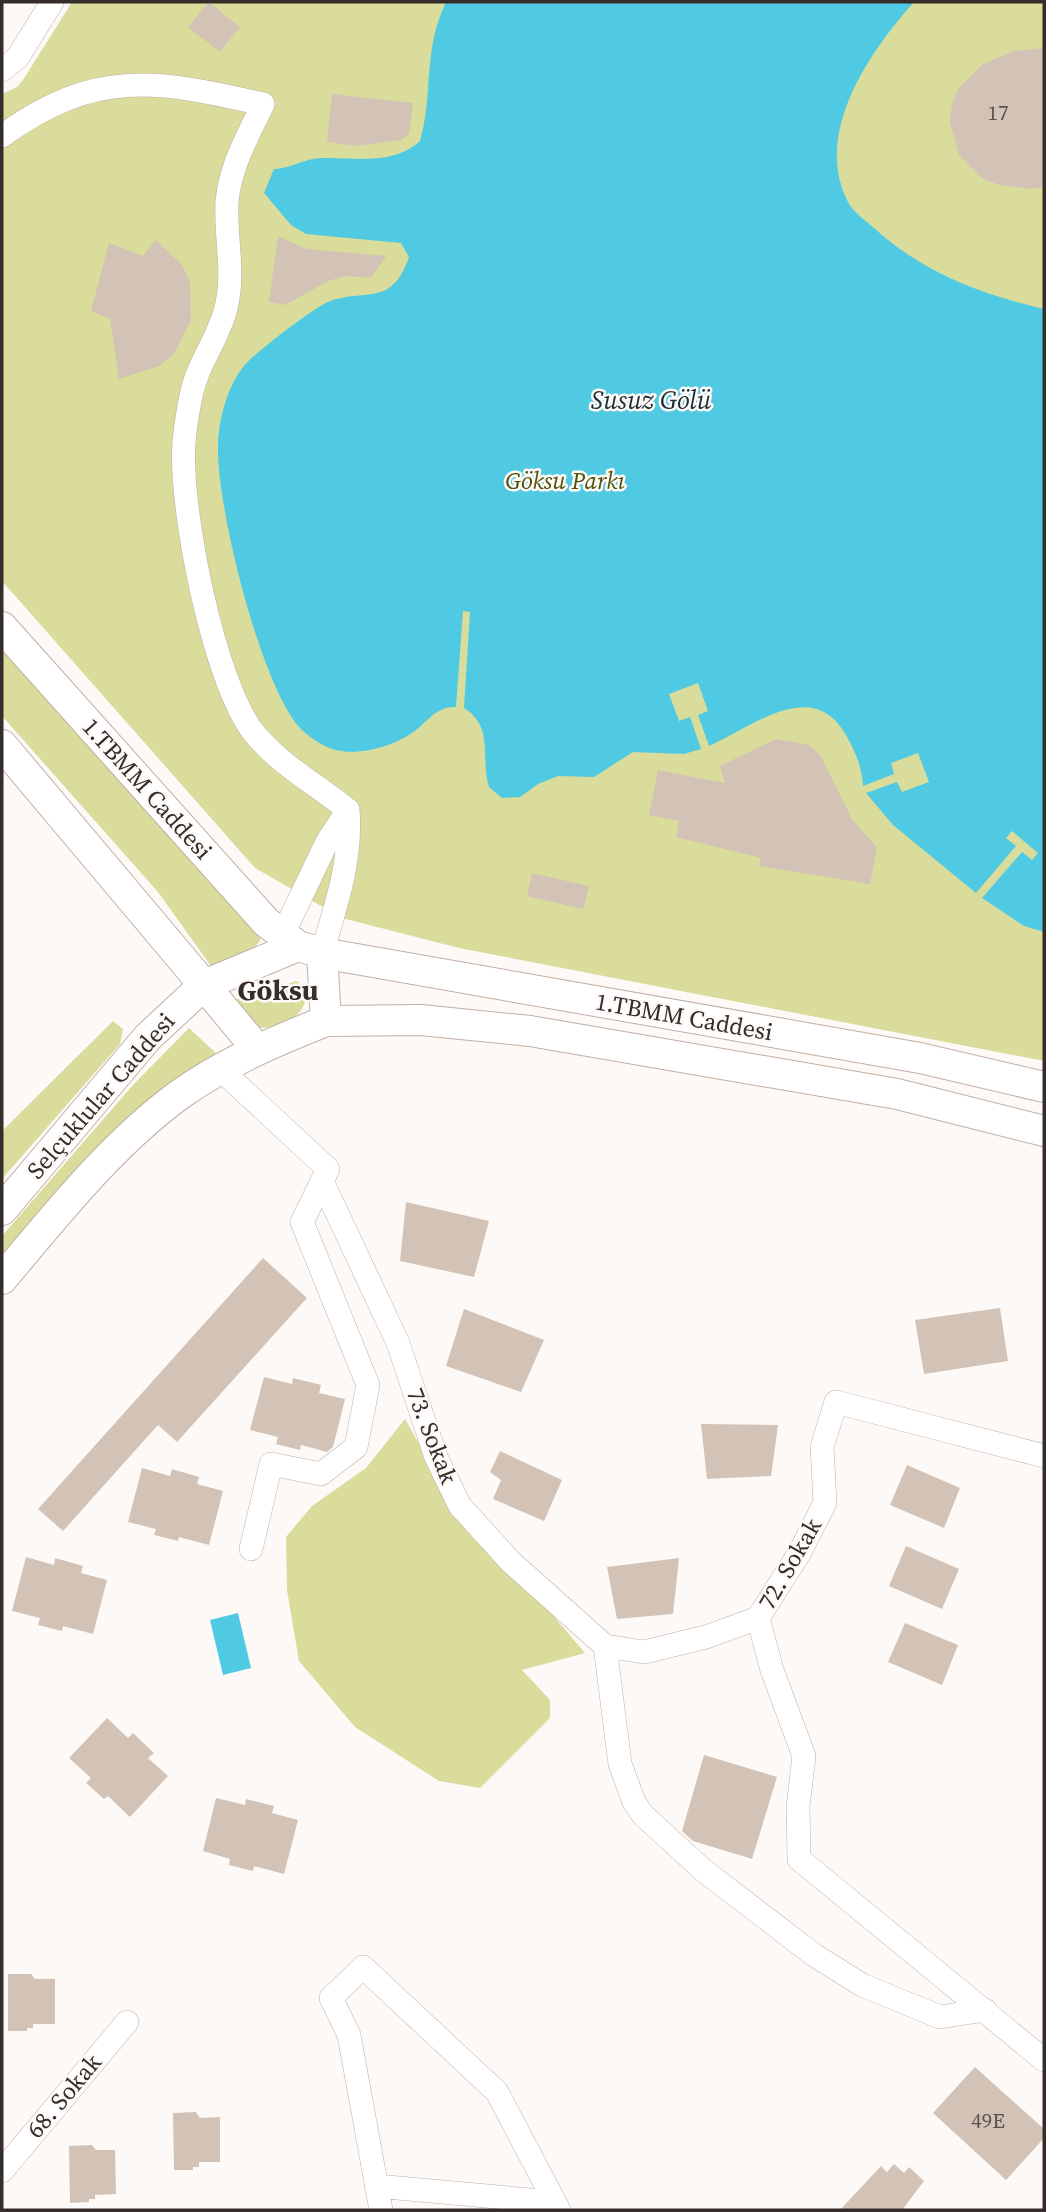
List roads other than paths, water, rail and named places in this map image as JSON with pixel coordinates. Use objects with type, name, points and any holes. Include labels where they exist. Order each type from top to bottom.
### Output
[{"type":"main road","name":"1.TBMM Caddesi","points":[[2,627],[253,908],[301,944],[920,1058],[1044,1087]]},
{"type":"main road","points":[[2,746],[257,1049]]},
{"type":"main road","points":[[204,985],[301,944],[326,1021]]},
{"type":"main road","name":"Selçuklular Caddesi","points":[[2,1210],[148,1037],[204,985]]},
{"type":"main road","name":"1.TBMM Caddesi","points":[[326,1021],[421,1020],[530,1031],[897,1094],[1044,1131]]},
{"type":"main road","name":"Selçuklular Caddesi","points":[[2,1279],[72,1198],[135,1132],[177,1097],[257,1049],[326,1021]]},
{"type":"street","points":[[2,70],[18,57],[52,2]]},
{"type":"street","points":[[2,136],[31,115],[80,93],[127,83],[188,87],[263,104],[231,174],[227,202],[229,289],[226,310],[191,393],[183,443],[185,485],[204,600],[227,676],[246,720],[288,767],[348,810]]},
{"type":"street","points":[[301,944],[345,874],[350,837],[348,810]]},
{"type":"street","points":[[301,944],[327,842],[348,810]]},
{"type":"street","name":"73. Sokak","points":[[220,1069],[328,1169],[322,1181],[398,1343],[436,1457],[460,1506],[511,1562],[605,1646]]},
{"type":"street","points":[[251,1549],[271,1464],[321,1474],[356,1447],[368,1385],[302,1222],[322,1181]]},
{"type":"street","name":"72. Sokak","points":[[605,1646],[644,1651],[706,1637],[758,1618],[800,1552],[825,1503],[822,1447],[836,1402],[1044,1457]]},
{"type":"street","points":[[758,1618],[772,1670],[804,1756],[798,1807],[799,1858],[1044,2060]]},
{"type":"street","points":[[605,1646],[620,1765],[634,1802],[643,1815],[703,1870],[814,1955],[862,1985],[940,2017],[985,2010]]},
{"type":"street","points":[[381,2210],[349,2035],[331,1998],[363,1967],[496,2092],[554,2207]]},
{"type":"street","name":"68. Sokak","points":[[2,2171],[127,2022]]},
{"type":"street","points":[[376,2186],[554,2207]]},
{"type":"water","name":"Susuz Gölü","points":[[446,2],[914,2],[880,44],[851,94],[837,148],[839,176],[853,209],[913,258],[975,289],[1044,309],[1044,932],[1024,926],[982,898],[1022,852],[1032,860],[1038,853],[1012,831],[1006,838],[1016,846],[976,893],[893,825],[866,793],[897,782],[902,792],[929,782],[918,753],[891,763],[894,774],[863,786],[858,759],[846,735],[832,718],[816,709],[799,707],[781,711],[709,746],[698,715],[708,711],[698,683],[669,694],[679,721],[690,717],[701,749],[684,754],[633,752],[594,777],[558,776],[538,784],[520,797],[502,798],[489,787],[485,744],[480,725],[464,708],[470,612],[463,611],[456,707],[438,711],[408,736],[367,751],[346,752],[331,749],[300,728],[285,706],[256,635],[224,508],[218,445],[225,403],[244,366],[271,342],[328,302],[385,290],[394,284],[402,273],[409,257],[401,243],[306,234],[291,225],[264,193],[274,169],[316,158],[386,157],[409,149],[420,141],[427,106],[434,38]]},
{"type":"water","points":[[238,1613],[251,1668],[223,1675],[210,1620]]},
{"type":"district","name":"Göksu","points":[[278,990]]},
{"type":"park label","name":"Göksu Parkı","points":[[565,481]]}]
